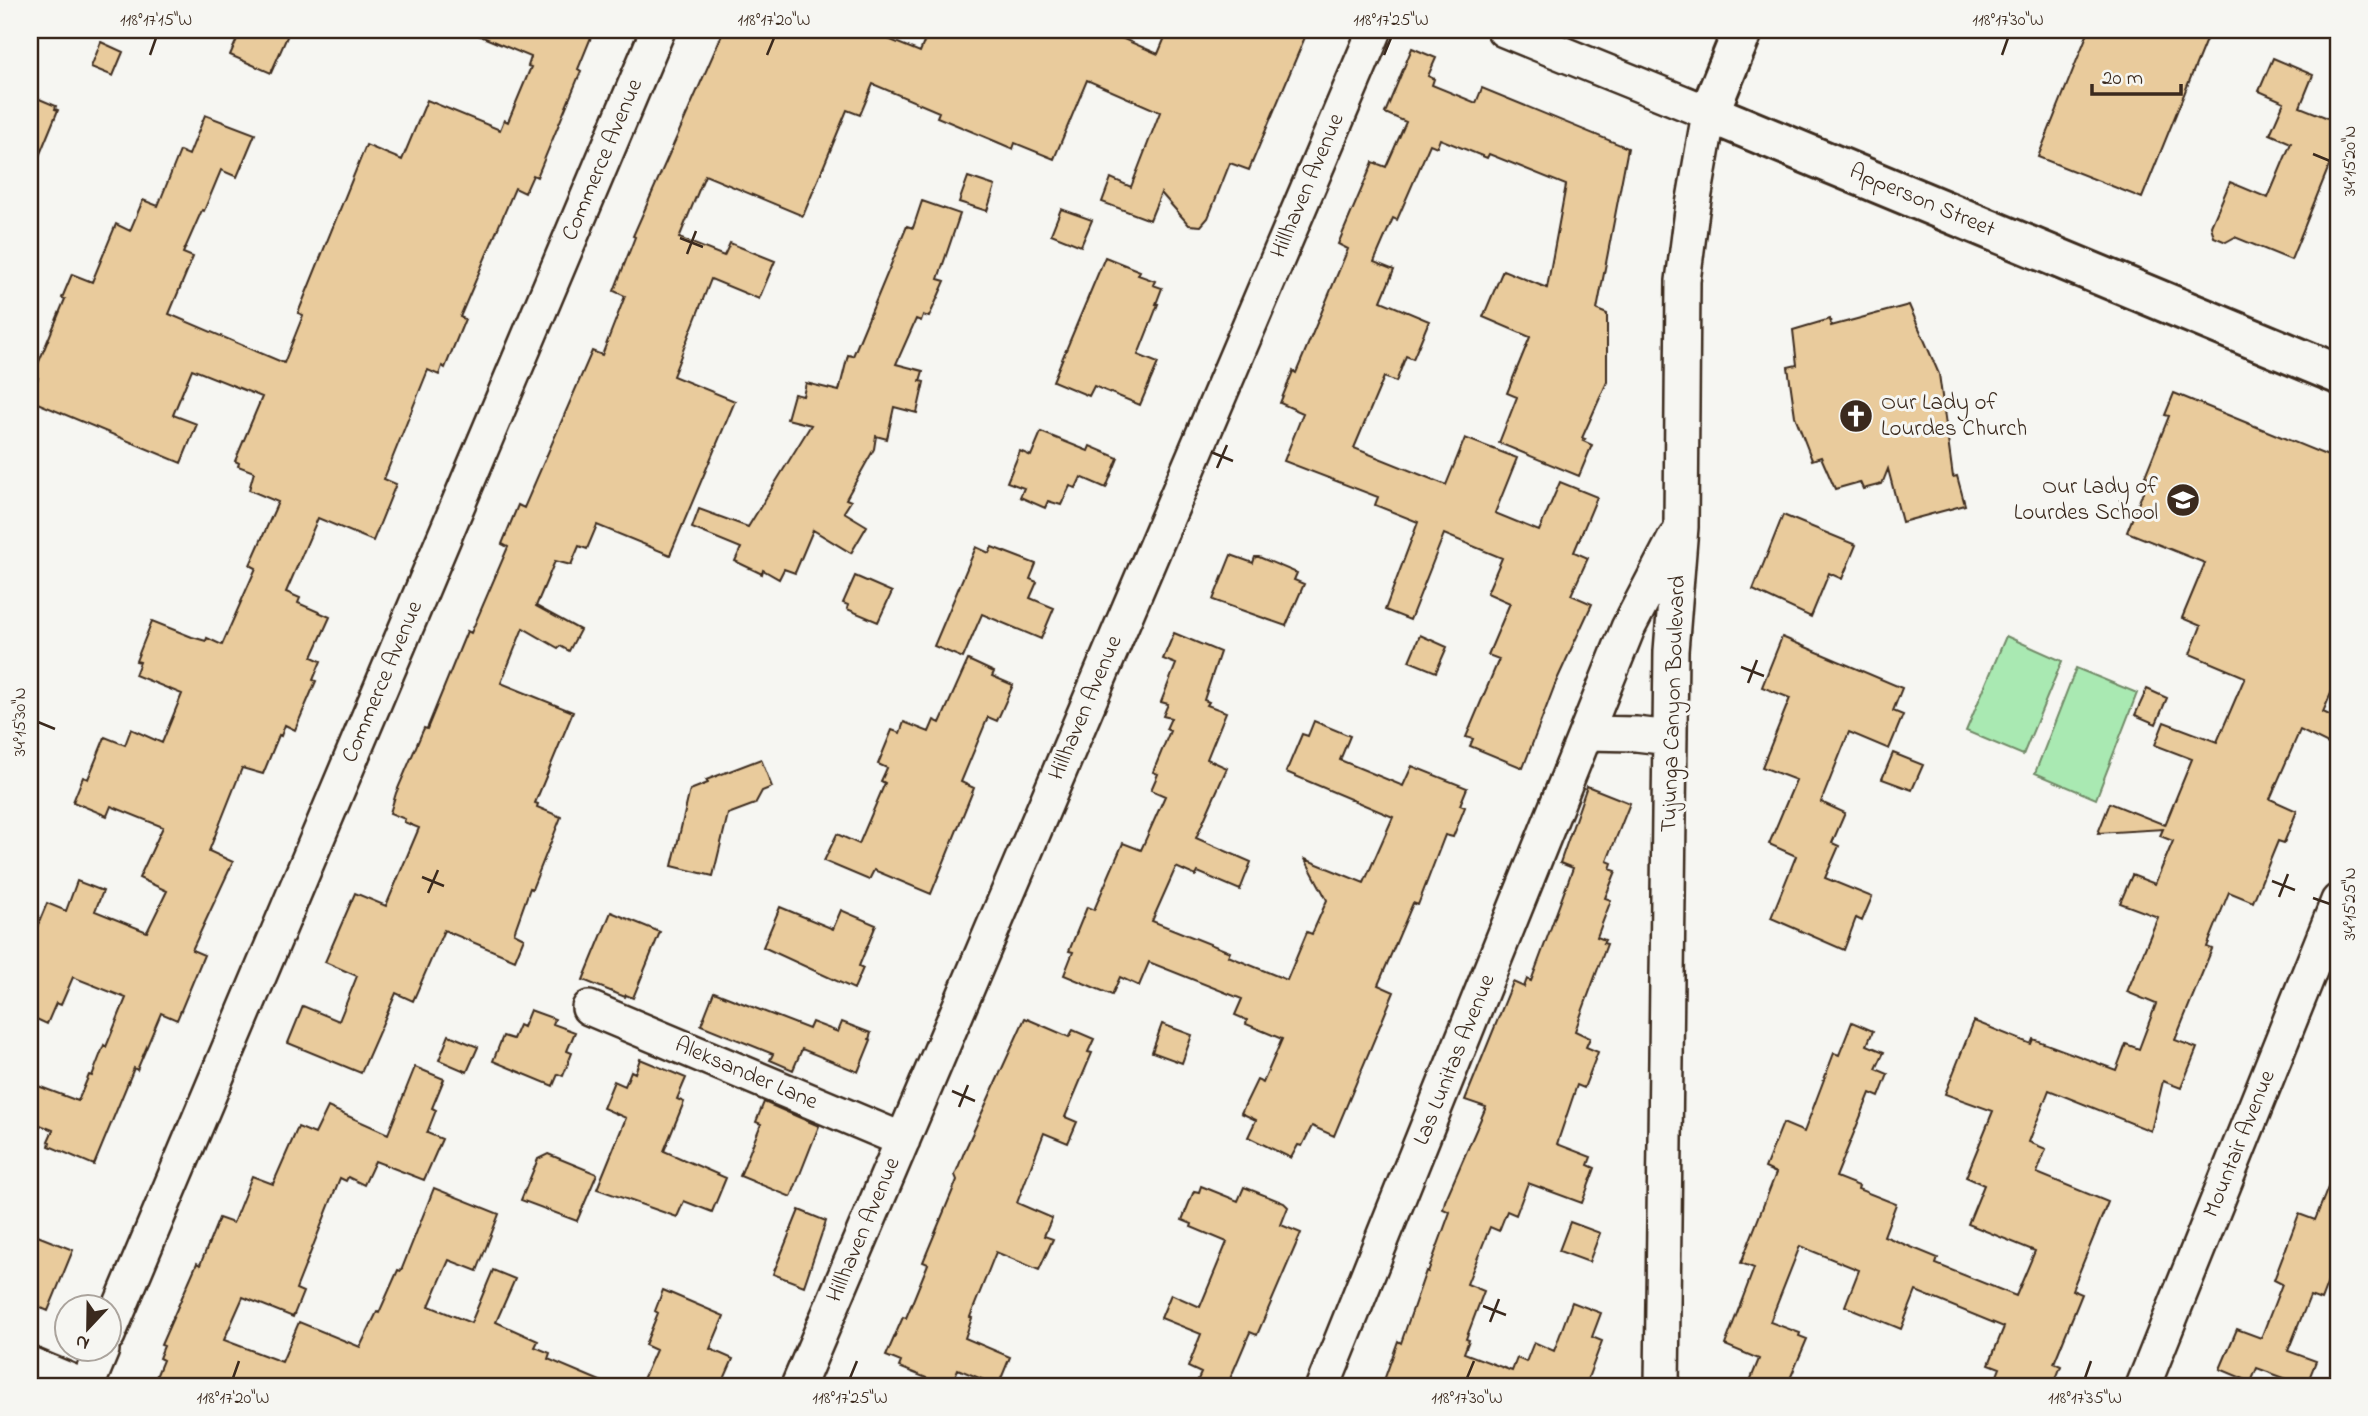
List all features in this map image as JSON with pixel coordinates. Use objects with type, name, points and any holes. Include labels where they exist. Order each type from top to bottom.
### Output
[{"type":"main road","name":"Tujunga Canyon Boulevard","points":[[1709,113],[1743,30]]},
{"type":"main road","name":"Apperson Street","points":[[1709,113],[2338,374]]},
{"type":"street","name":"Commerce Avenue","points":[[122,1302],[658,30]]},
{"type":"street","name":"Hillhaven Avenue","points":[[798,1386],[1375,30]]},
{"type":"street","name":"Apperson Street","points":[[1504,30],[1709,113]]},
{"type":"street","name":"Tujunga Canyon Boulevard","points":[[1662,1386],[1671,651],[1681,527],[1683,281],[1709,113]]},
{"type":"street","name":"Las Lunitas Avenue","points":[[1323,1386],[1628,628],[1681,527]]},
{"type":"street","points":[[1587,733],[1670,738]]},
{"type":"street","name":"Mountair Avenue","points":[[2143,1386],[2338,901]]},
{"type":"street","name":"Aleksander Lane","points":[[589,1008],[903,1140]]},
{"type":"street","points":[[30,1364],[85,1386],[95,1364]]},
{"type":"green space","points":[[2006,636],[2062,661],[2023,755],[1966,731]]},
{"type":"green space","points":[[2076,668],[2137,693],[2096,799],[2035,773]]},
{"type":"building","points":[[241,30],[290,30],[271,73],[230,55]]},
{"type":"building","points":[[466,30],[594,30],[578,69],[581,71],[537,177],[533,175],[525,193],[515,188],[460,317],[465,319],[445,368],[442,366],[439,375],[428,370],[384,479],[396,484],[373,541],[318,518],[286,592],[300,598],[298,603],[330,617],[312,657],[321,661],[313,680],[316,681],[295,730],[285,725],[263,774],[242,768],[209,851],[233,862],[192,950],[204,955],[177,1020],[161,1013],[137,1070],[134,1068],[94,1165],[49,1146],[48,1141],[53,1130],[30,1121],[30,1083],[78,1101],[89,1075],[92,1076],[104,1045],[106,1047],[126,998],[73,977],[61,1005],[56,1003],[47,1024],[30,1016],[30,944],[47,903],[66,911],[77,881],[103,891],[95,911],[147,932],[167,891],[139,878],[163,827],[111,806],[107,816],[73,802],[83,777],[88,779],[105,737],[125,745],[131,729],[162,743],[182,694],[135,675],[140,662],[136,661],[152,621],[192,637],[206,641],[207,638],[222,645],[256,568],[250,565],[278,502],[249,490],[254,472],[238,466],[239,463],[235,461],[262,397],[192,369],[173,415],[197,424],[181,463],[30,400],[38,378],[33,376],[65,299],[62,298],[72,274],[92,282],[116,224],[130,231],[143,200],[158,206],[180,151],[189,155],[205,115],[255,134],[237,177],[221,170],[183,253],[193,257],[169,314],[284,363],[303,315],[298,313],[366,145],[402,160],[427,100],[500,130],[504,120],[508,122],[531,67],[528,66],[531,57]]},
{"type":"building","points":[[724,30],[866,30],[920,52],[929,30],[1103,30],[1158,54],[1168,30],[1308,30],[1249,170],[1230,163],[1208,218],[1201,226],[1189,225],[1161,193],[1150,220],[1102,202],[1111,178],[1131,187],[1160,112],[1087,80],[1054,159],[1015,143],[1013,149],[937,117],[939,112],[873,84],[860,115],[847,110],[803,216],[705,175],[679,238],[724,256],[730,243],[775,261],[759,299],[711,279],[673,376],[735,401],[670,555],[597,525],[587,549],[579,546],[571,565],[555,561],[536,606],[580,630],[569,651],[560,646],[558,648],[523,628],[501,683],[573,712],[535,803],[538,804],[537,807],[561,817],[514,933],[524,938],[515,960],[444,930],[413,1001],[396,993],[361,1073],[288,1043],[303,1006],[339,1021],[357,976],[325,962],[355,893],[386,906],[419,828],[390,813],[396,793],[424,728],[427,729],[467,631],[471,633],[508,547],[502,544],[518,505],[524,508],[592,351],[602,355],[625,296],[614,291],[635,237],[633,236]]},
{"type":"building","points":[[2089,30],[2210,30],[2142,198],[2038,157]]},
{"type":"building","points":[[101,42],[123,52],[113,76],[91,67]]},
{"type":"building","points":[[1412,48],[1436,58],[1428,76],[1434,79],[1432,85],[1476,103],[1482,88],[1628,148],[1597,310],[1607,314],[1607,382],[1582,438],[1592,445],[1579,476],[1499,443],[1517,397],[1507,393],[1530,337],[1483,317],[1503,270],[1547,288],[1566,185],[1489,154],[1487,158],[1440,139],[1437,147],[1430,144],[1397,220],[1393,218],[1374,262],[1394,270],[1381,301],[1429,321],[1413,359],[1406,356],[1396,382],[1384,377],[1354,448],[1446,485],[1465,438],[1517,458],[1495,513],[1539,531],[1560,482],[1597,497],[1574,552],[1588,558],[1571,595],[1592,604],[1556,682],[1523,768],[1470,746],[1473,739],[1466,737],[1499,659],[1488,655],[1510,603],[1487,593],[1502,558],[1444,534],[1410,620],[1385,610],[1418,522],[1375,505],[1378,497],[1284,461],[1303,413],[1280,403],[1293,371],[1296,373],[1348,249],[1338,244],[1373,162],[1386,167],[1406,122],[1385,113]]},
{"type":"building","points":[[2273,58],[2313,75],[2300,107],[2338,122],[2338,144],[2291,260],[2235,237],[2226,242],[2214,237],[2211,226],[2230,182],[2268,198],[2291,143],[2270,134],[2284,102],[2259,91]]},
{"type":"building","points":[[30,95],[56,106],[55,109],[58,110],[30,178]]},
{"type":"building","points":[[968,177],[995,186],[987,211],[959,202]]},
{"type":"building","points":[[922,201],[960,214],[938,279],[945,281],[929,317],[923,315],[921,321],[916,319],[896,364],[923,371],[920,381],[924,382],[917,413],[894,407],[887,439],[876,436],[874,449],[846,499],[851,501],[844,512],[867,526],[851,553],[813,530],[795,573],[784,569],[779,579],[763,570],[762,574],[735,561],[741,548],[692,528],[699,509],[748,527],[811,425],[787,419],[794,394],[803,396],[806,383],[839,391],[848,355],[853,356],[907,226],[913,228]]},
{"type":"building","points":[[1061,209],[1092,220],[1081,246],[1051,234]]},
{"type":"building","points":[[1105,257],[1140,271],[1138,275],[1155,281],[1153,285],[1162,288],[1138,355],[1158,363],[1140,405],[1094,386],[1089,396],[1053,381]]},
{"type":"building","points":[[1909,305],[1939,374],[1953,477],[1957,476],[1965,505],[1902,522],[1888,469],[1882,484],[1863,489],[1860,482],[1835,489],[1821,457],[1812,460],[1795,416],[1788,367],[1797,365],[1793,330],[1830,319],[1831,326]]},
{"type":"building","points":[[2174,393],[2338,460],[2338,677],[2323,712],[2338,719],[2338,733],[2332,746],[2300,730],[2270,799],[2297,811],[2284,843],[2278,841],[2253,902],[2229,892],[2207,947],[2212,949],[2175,1040],[2197,1048],[2181,1088],[2163,1081],[2151,1131],[2049,1090],[2029,1142],[2046,1149],[2037,1173],[2108,1202],[2072,1290],[2082,1294],[2054,1363],[2061,1366],[2053,1386],[1993,1386],[2000,1368],[1989,1364],[2004,1327],[1916,1291],[1901,1329],[1845,1306],[1859,1270],[1800,1246],[1770,1322],[1800,1333],[1799,1336],[1807,1339],[1787,1386],[1748,1386],[1759,1359],[1725,1345],[1754,1268],[1741,1263],[1776,1173],[1765,1168],[1783,1123],[1804,1132],[1834,1053],[1839,1055],[1852,1022],[1873,1031],[1867,1045],[1884,1052],[1876,1069],[1888,1074],[1879,1097],[1870,1093],[1836,1177],[1896,1204],[1884,1236],[1938,1258],[1936,1264],[2016,1296],[2035,1251],[1968,1224],[1984,1185],[1966,1177],[1993,1111],[1945,1094],[1974,1021],[2031,1044],[2033,1039],[2116,1070],[2126,1044],[2139,1049],[2156,1004],[2127,992],[2158,917],[2120,903],[2132,875],[2155,884],[2173,841],[2160,836],[2163,829],[2098,833],[2110,803],[2165,825],[2192,759],[2155,745],[2164,722],[2217,742],[2245,677],[2190,654],[2201,626],[2182,618],[2205,563],[2127,532],[2149,477],[2145,476],[2169,416],[2165,415]]},
{"type":"building","points":[[1041,432],[1088,451],[1090,446],[1118,458],[1106,488],[1081,477],[1076,488],[1070,486],[1061,505],[1048,501],[1045,508],[1020,497],[1024,488],[1007,482],[1020,451],[1031,456]]},
{"type":"building","points":[[1783,515],[1856,545],[1842,579],[1829,573],[1811,617],[1753,590]]},
{"type":"building","points":[[976,547],[989,553],[992,547],[1036,564],[1030,579],[1037,582],[1030,598],[1054,608],[1041,639],[982,614],[963,658],[934,646]]},
{"type":"building","points":[[1231,555],[1253,563],[1255,557],[1259,557],[1297,573],[1294,580],[1304,584],[1286,626],[1213,600]]},
{"type":"building","points":[[855,576],[892,592],[878,622],[847,609],[848,605],[843,603]]},
{"type":"building","points":[[1174,633],[1220,652],[1204,700],[1209,702],[1207,705],[1226,712],[1207,759],[1227,768],[1196,838],[1251,862],[1240,890],[1198,872],[1196,876],[1176,867],[1152,921],[1230,952],[1228,956],[1287,980],[1307,932],[1312,934],[1327,900],[1305,859],[1364,883],[1393,817],[1286,772],[1302,734],[1308,736],[1314,721],[1350,736],[1340,760],[1403,786],[1412,766],[1467,788],[1460,805],[1465,807],[1453,837],[1445,835],[1418,905],[1413,903],[1378,985],[1394,992],[1334,1136],[1312,1126],[1302,1146],[1298,1145],[1291,1158],[1248,1137],[1256,1120],[1241,1113],[1257,1080],[1263,1083],[1282,1039],[1246,1024],[1247,1020],[1235,1015],[1242,999],[1149,962],[1139,986],[1120,977],[1112,995],[1064,975],[1073,952],[1069,951],[1087,907],[1094,910],[1123,843],[1141,850],[1165,796],[1151,790],[1158,774],[1153,772],[1170,731],[1166,729],[1171,718],[1163,716],[1168,704],[1161,702],[1176,664],[1163,659]]},
{"type":"building","points":[[1420,635],[1447,647],[1436,672],[1409,661]]},
{"type":"building","points":[[1782,637],[1902,688],[1893,711],[1903,715],[1889,749],[1849,732],[1821,802],[1845,813],[1832,843],[1839,846],[1825,878],[1872,897],[1862,921],[1856,918],[1844,950],[1771,918],[1796,856],[1769,844],[1796,780],[1762,767],[1790,698],[1762,687]]},
{"type":"building","points":[[968,660],[994,672],[992,676],[1013,685],[997,721],[988,717],[961,782],[974,788],[931,894],[874,870],[869,880],[824,861],[837,834],[859,844],[885,783],[881,781],[887,768],[878,764],[892,730],[900,733],[904,722],[929,732],[934,720],[940,723]]},
{"type":"building","points":[[2147,689],[2167,698],[2156,724],[2135,715]]},
{"type":"building","points":[[1893,753],[1923,765],[1912,790],[1882,779]]},
{"type":"building","points":[[761,759],[772,787],[762,791],[755,804],[728,814],[713,876],[672,866],[690,790],[708,783],[706,780]]},
{"type":"building","points":[[1587,786],[1630,803],[1607,861],[1612,863],[1610,869],[1616,871],[1605,898],[1611,900],[1597,937],[1605,940],[1603,943],[1607,944],[1575,1031],[1590,1038],[1586,1047],[1598,1052],[1584,1088],[1577,1085],[1557,1144],[1591,1157],[1588,1165],[1595,1168],[1582,1203],[1528,1183],[1516,1215],[1507,1211],[1499,1231],[1490,1227],[1467,1284],[1484,1291],[1466,1339],[1469,1340],[1464,1353],[1512,1371],[1517,1358],[1526,1362],[1534,1342],[1554,1351],[1572,1302],[1601,1313],[1592,1337],[1602,1341],[1585,1386],[1382,1386],[1450,1212],[1443,1209],[1445,1201],[1486,1107],[1465,1100],[1513,982],[1524,987],[1527,979],[1531,981],[1573,868],[1560,863]]},
{"type":"building","points":[[780,907],[833,929],[841,910],[876,925],[859,966],[863,968],[854,989],[763,947]]},
{"type":"building","points":[[611,912],[660,932],[633,998],[583,980]]},
{"type":"building","points":[[714,992],[809,1029],[812,1022],[838,1032],[842,1022],[871,1033],[871,1040],[858,1072],[802,1049],[793,1070],[770,1060],[773,1054],[701,1025]]},
{"type":"building","points":[[530,1010],[555,1019],[553,1024],[575,1032],[567,1051],[572,1053],[563,1076],[558,1074],[553,1086],[493,1061],[503,1036],[513,1039],[519,1025],[523,1027]]},
{"type":"building","points":[[1025,1018],[1069,1037],[1073,1030],[1094,1039],[1088,1052],[1092,1053],[1065,1117],[1077,1122],[1068,1143],[1044,1133],[1017,1203],[1052,1218],[1044,1236],[1053,1239],[1039,1270],[996,1252],[970,1317],[972,1318],[965,1338],[1010,1357],[998,1386],[958,1369],[951,1386],[946,1386],[899,1367],[901,1362],[886,1356],[903,1317],[906,1318],[928,1264],[923,1262],[957,1180],[955,1175],[965,1150]]},
{"type":"building","points":[[1162,1024],[1192,1035],[1182,1063],[1152,1052]]},
{"type":"building","points":[[449,1035],[478,1047],[467,1072],[439,1060]]},
{"type":"building","points":[[640,1059],[686,1078],[677,1099],[684,1102],[664,1151],[726,1178],[712,1212],[684,1201],[677,1217],[597,1189],[626,1118],[603,1108],[614,1081],[625,1086],[631,1071],[635,1073]]},
{"type":"building","points":[[415,1067],[444,1079],[432,1108],[436,1110],[427,1133],[442,1139],[424,1180],[375,1161],[364,1185],[348,1177],[346,1181],[340,1178],[296,1289],[303,1292],[293,1317],[243,1297],[224,1340],[282,1362],[299,1322],[360,1347],[398,1270],[401,1271],[434,1188],[499,1214],[477,1271],[449,1260],[429,1306],[471,1323],[493,1270],[515,1279],[496,1322],[538,1341],[535,1347],[550,1353],[548,1359],[612,1386],[177,1386],[156,1377],[163,1360],[159,1358],[164,1346],[161,1345],[197,1263],[200,1265],[219,1218],[233,1223],[252,1176],[273,1184],[298,1127],[315,1134],[328,1107],[388,1134]]},
{"type":"building","points":[[764,1102],[819,1126],[791,1197],[740,1176],[761,1124],[756,1122]]},
{"type":"building","points":[[548,1154],[597,1174],[577,1221],[521,1200],[538,1159]]},
{"type":"building","points":[[2337,1165],[2338,1256],[2321,1300],[2310,1296],[2288,1351],[2316,1361],[2306,1386],[2257,1368],[2251,1382],[2220,1369],[2237,1329],[2261,1338],[2282,1284],[2274,1280],[2299,1214],[2315,1220]]},
{"type":"building","points":[[1201,1186],[1238,1201],[1244,1187],[1284,1203],[1288,1207],[1281,1225],[1301,1233],[1257,1335],[1250,1332],[1227,1386],[1195,1386],[1201,1373],[1188,1367],[1201,1334],[1161,1318],[1171,1294],[1200,1307],[1227,1242],[1191,1227],[1192,1224],[1182,1220],[1194,1191],[1199,1192]]},
{"type":"building","points":[[799,1210],[826,1221],[804,1286],[773,1274]]},
{"type":"building","points":[[1570,1222],[1600,1233],[1589,1262],[1559,1251]]},
{"type":"building","points":[[30,1233],[73,1250],[55,1294],[52,1294],[48,1311],[30,1303]]},
{"type":"building","points":[[663,1290],[724,1316],[710,1349],[733,1359],[721,1386],[640,1386],[656,1350],[645,1345],[658,1313],[655,1311]]},
{"type":"place","name":"Our Lady of Lourdes Church","points":[[1856,416]]},
{"type":"place","name":"Our Lady of Lourdes School","points":[[2183,500]]}]
